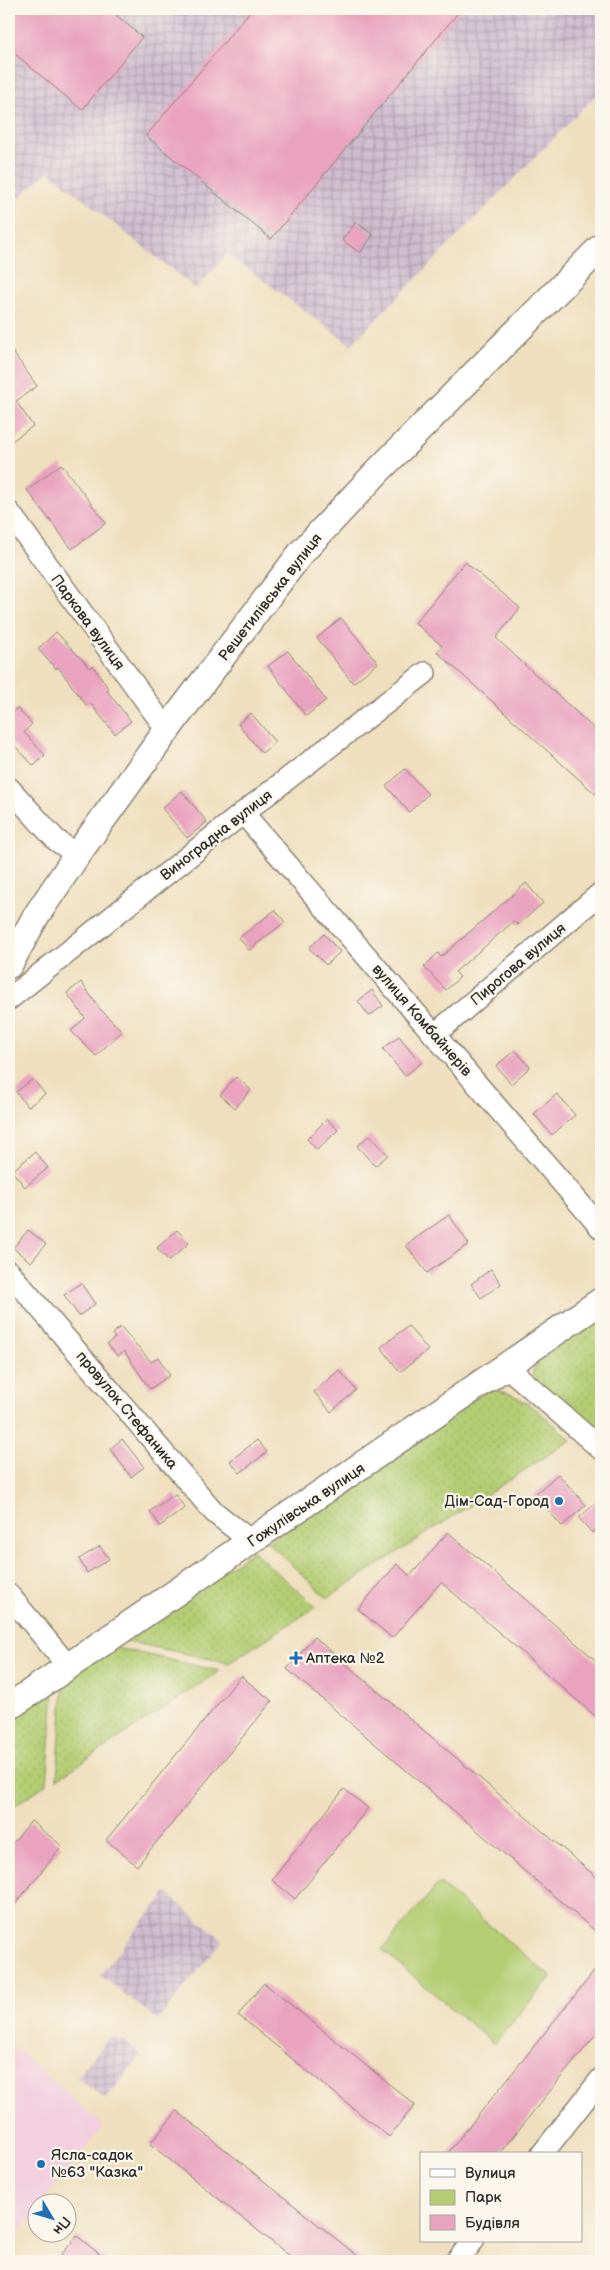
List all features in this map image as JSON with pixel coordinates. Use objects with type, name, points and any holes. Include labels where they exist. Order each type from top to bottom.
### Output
[{"type":"street","name":"Решетилівська вулиця","points":[[9,965],[36,916],[77,855],[167,730],[301,554],[378,471],[601,247]]},
{"type":"street","name":"Паркова вулиця","points":[[9,512],[167,730]]},
{"type":"street","name":"Виноградна вулиця","points":[[9,998],[242,813],[425,673]]},
{"type":"street","points":[[9,788],[56,840],[77,855]]},
{"type":"street","name":"вулиця Комбайнерів","points":[[242,813],[601,1228]]},
{"type":"street","name":"Пирогова вулиця","points":[[434,1035],[601,893]]},
{"type":"street","name":"провулок Стефаника","points":[[9,1272],[214,1512],[252,1542]]},
{"type":"street","name":"Гожулівська вулиця","points":[[9,1708],[601,1301]]},
{"type":"street","points":[[507,1367],[601,1449]]},
{"type":"street","points":[[9,1596],[68,1666]]},
{"type":"street","points":[[544,2152],[601,2079]]},
{"type":"street","points":[[457,2261],[472,2242]]},
{"type":"shaded area","points":[[9,9],[601,9],[601,90],[351,345],[227,254],[196,289],[48,171],[9,207]]},
{"type":"shaded area","points":[[166,1893],[223,1940],[158,2020],[100,1975]]},
{"type":"shaded area","points":[[109,2037],[125,2041],[141,2054],[106,2099],[77,2078]]},
{"type":"shaded area","name":"Ясла-садок №63 \"Казка\"","points":[[18,2050],[103,2126],[50,2192],[28,2192],[28,2221],[9,2245],[9,2055]]},
{"type":"green space","points":[[601,1314],[601,1423],[590,1431],[532,1379],[533,1371],[540,1357]]},
{"type":"green space","points":[[489,1389],[513,1395],[524,1401],[571,1440],[327,1598],[267,1542]]},
{"type":"green space","points":[[253,1551],[316,1607],[229,1663],[120,1640]]},
{"type":"green space","points":[[112,1647],[220,1671],[57,1779],[64,1681]]},
{"type":"green space","points":[[54,1689],[47,1784],[9,1809],[9,1719]]},
{"type":"green space","points":[[439,1883],[551,1977],[494,2044],[382,1950]]},
{"type":"building","points":[[9,9],[109,9],[142,37],[82,110],[9,49]]},
{"type":"building","points":[[252,9],[461,9],[271,239],[146,136]]},
{"type":"building","points":[[356,222],[373,235],[360,253],[342,240]]},
{"type":"building","points":[[9,347],[37,386],[16,401],[33,426],[9,443]]},
{"type":"building","points":[[61,464],[106,523],[72,549],[27,490]]},
{"type":"building","points":[[465,562],[520,608],[496,638],[601,735],[601,799],[437,652],[442,646],[415,623]]},
{"type":"building","points":[[341,618],[378,663],[353,683],[317,638]]},
{"type":"building","points":[[56,632],[90,668],[93,666],[109,689],[107,691],[131,721],[115,734],[90,703],[86,705],[58,667],[56,669],[38,649]]},
{"type":"building","points":[[288,651],[326,700],[306,716],[268,666]]},
{"type":"building","points":[[17,708],[32,724],[24,732],[45,755],[34,766],[12,743],[9,747],[9,716]]},
{"type":"building","points":[[251,713],[275,742],[262,753],[238,724]]},
{"type":"building","points":[[405,769],[428,794],[409,812],[386,786]]},
{"type":"building","points":[[182,791],[207,822],[187,838],[162,808]]},
{"type":"building","points":[[526,883],[543,903],[518,925],[514,921],[455,972],[460,977],[446,990],[424,967],[438,953],[441,957]]},
{"type":"building","points":[[275,910],[285,922],[249,950],[239,938]]},
{"type":"building","points":[[324,934],[340,952],[326,965],[309,948]]},
{"type":"building","points":[[81,982],[100,1009],[122,1031],[96,1056],[71,1031],[85,1018],[67,993]]},
{"type":"building","points":[[372,990],[383,1006],[369,1016],[358,1001]]},
{"type":"building","points":[[399,1036],[421,1063],[405,1076],[383,1049]]},
{"type":"building","points":[[515,1050],[530,1067],[511,1084],[496,1066]]},
{"type":"building","points":[[236,1077],[251,1090],[235,1108],[220,1095]]},
{"type":"building","points":[[33,1079],[45,1094],[28,1107],[16,1092]]},
{"type":"building","points":[[557,1094],[575,1115],[552,1135],[534,1114]]},
{"type":"building","points":[[327,1119],[338,1130],[317,1150],[307,1139]]},
{"type":"building","points":[[370,1135],[388,1155],[375,1166],[357,1146]]},
{"type":"building","points":[[35,1152],[48,1168],[25,1187],[12,1171]]},
{"type":"building","points":[[449,1215],[469,1244],[427,1273],[406,1245]]},
{"type":"building","points":[[28,1230],[46,1244],[31,1262],[13,1248]]},
{"type":"building","points":[[177,1230],[189,1243],[169,1261],[157,1248]]},
{"type":"building","points":[[491,1269],[501,1284],[481,1298],[471,1284]]},
{"type":"building","points":[[81,1283],[95,1304],[79,1316],[64,1295]]},
{"type":"building","points":[[408,1326],[428,1350],[400,1372],[381,1347]]},
{"type":"building","points":[[121,1327],[151,1362],[158,1357],[170,1375],[150,1389],[124,1351],[118,1356],[107,1344],[115,1338],[112,1334]]},
{"type":"building","points":[[339,1370],[356,1390],[331,1412],[314,1392]]},
{"type":"building","points":[[122,1439],[144,1467],[131,1477],[110,1449]]},
{"type":"building","points":[[257,1440],[267,1452],[240,1473],[230,1461]]},
{"type":"building","name":"Дім-Сад-Город","points":[[558,1474],[586,1505],[562,1526],[534,1495]]},
{"type":"building","points":[[175,1494],[185,1508],[160,1526],[150,1511]]},
{"type":"building","points":[[601,1498],[601,1524],[592,1533],[579,1518]]},
{"type":"building","points":[[448,1532],[601,1665],[601,1721],[441,1582],[392,1638],[358,1609],[397,1564],[410,1576]]},
{"type":"building","points":[[100,1546],[109,1559],[87,1573],[79,1559]]},
{"type":"building","points":[[314,1637],[601,1881],[601,1936],[287,1669]]},
{"type":"building","points":[[241,1676],[272,1701],[137,1866],[106,1840]]},
{"type":"building","points":[[344,1789],[368,1808],[295,1899],[272,1880]]},
{"type":"building","points":[[31,1821],[62,1846],[9,1912],[9,1848]]},
{"type":"building","points":[[601,1963],[601,2028],[501,2152],[449,2152]]},
{"type":"building","points":[[264,1983],[415,2105],[389,2137],[238,2015]]},
{"type":"building","points":[[177,2111],[364,2261],[296,2261],[150,2144]]},
{"type":"building","points":[[78,2237],[108,2261],[56,2261],[72,2242],[78,2242]]},
{"type":"place","name":"Дім-Сад-Город","points":[[559,1501]]},
{"type":"place","name":"Аптека №2","points":[[296,1658]]},
{"type":"place","name":"Ясла-садок №63 \"Казка\"","points":[[41,2164]]}]
